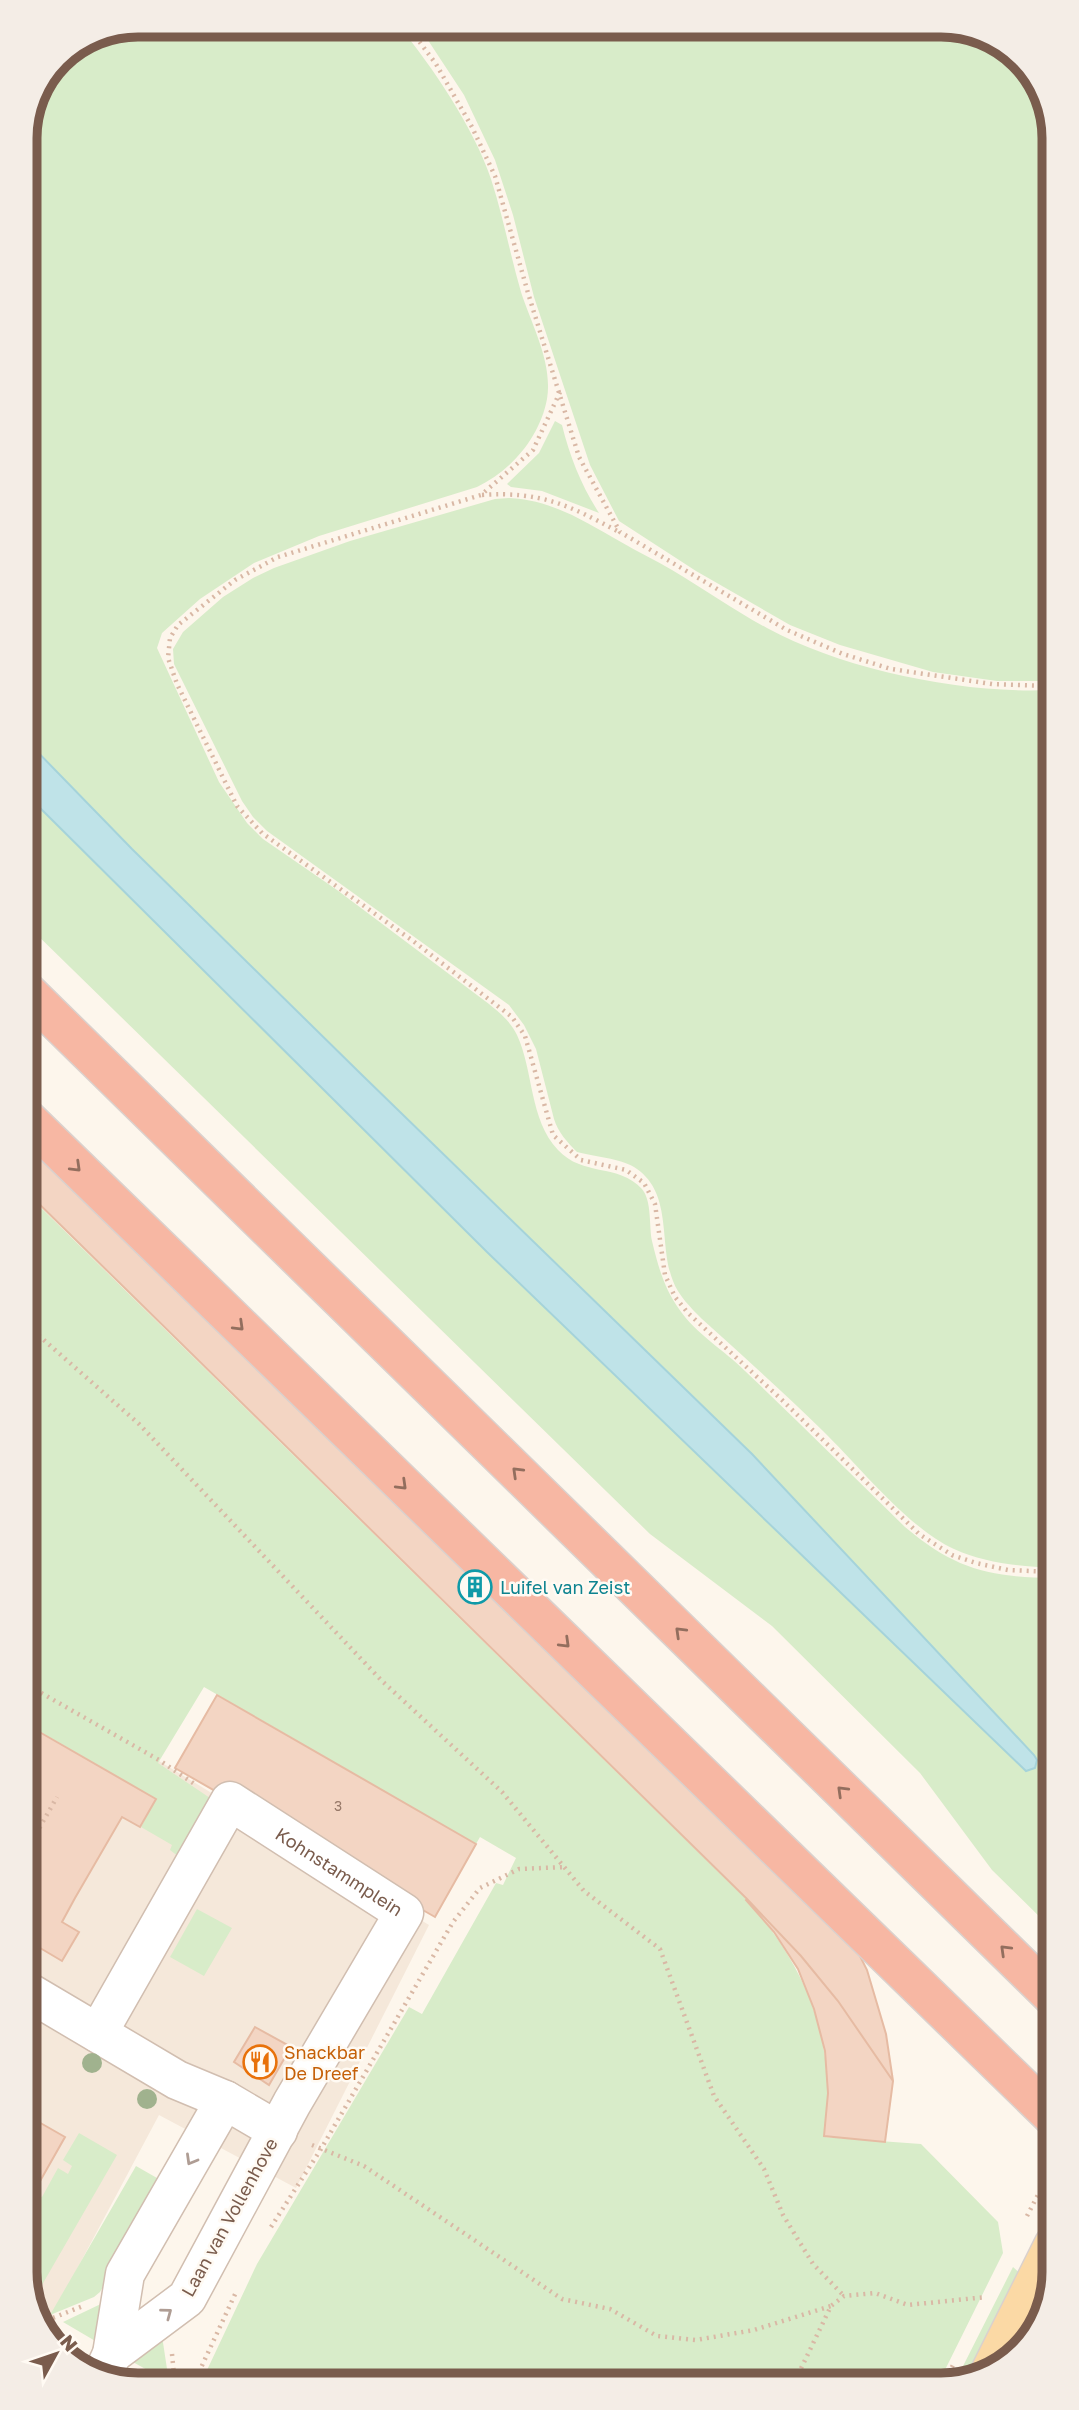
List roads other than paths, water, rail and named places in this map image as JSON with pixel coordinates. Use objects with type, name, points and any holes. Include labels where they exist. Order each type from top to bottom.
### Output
[{"type":"highway","points":[[37,1002],[1042,1986]]},
{"type":"highway","points":[[37,1129],[1042,2106]]},
{"type":"main road","points":[[999,2355],[1034,2286],[1039,2233]]},
{"type":"street","name":"Kohnstammplein","points":[[98,2033],[229,1804],[404,1913],[285,2117]]},
{"type":"street","name":"Laan van Vollenhove","points":[[37,1997],[177,2080],[225,2100],[285,2117],[187,2298],[107,2364]]},
{"type":"street","name":"Laan van Vollenhove","points":[[107,2364],[125,2274],[225,2100]]},
{"type":"water","points":[[37,751],[132,849],[752,1454],[1034,1755],[1037,1760],[1035,1768],[1026,1771],[487,1252],[37,805]]},
{"type":"place","name":"Luifel van Zeist","points":[[475,1587]]},
{"type":"place","name":"Snackbar De Dreef","points":[[260,2062]]}]
